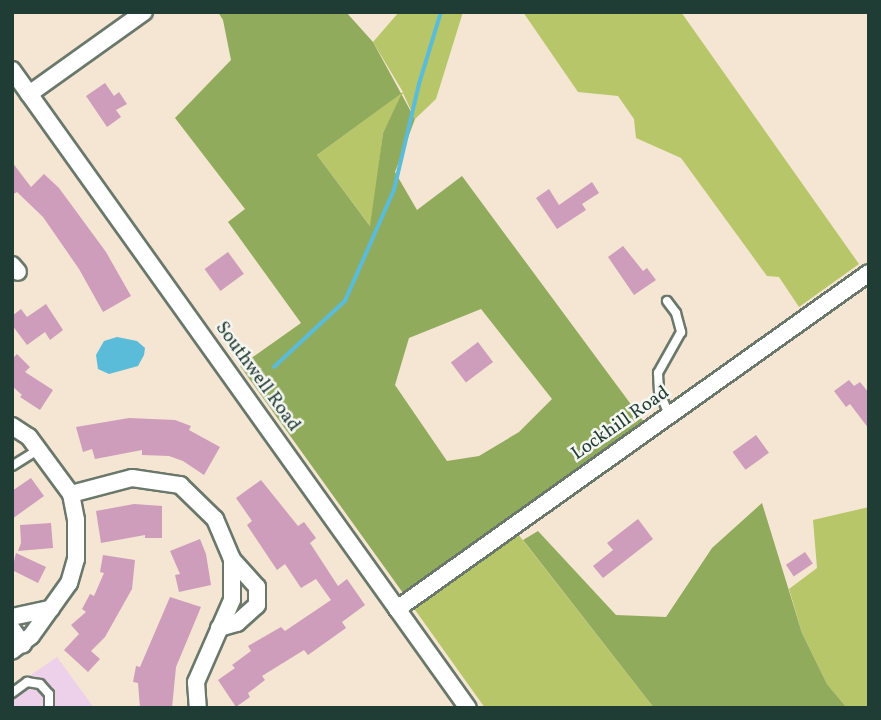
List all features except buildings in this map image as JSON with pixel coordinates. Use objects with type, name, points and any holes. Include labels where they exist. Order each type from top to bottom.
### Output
[{"type":"street","points":[[29,94],[144,12]]},
{"type":"street","name":"Southwell Road","points":[[12,70],[468,708]]},
{"type":"street","name":"Lockhill Road","points":[[397,609],[869,273]]},
{"type":"street","points":[[12,426],[29,437],[71,494],[76,520],[76,559],[69,583],[51,609],[17,647]]},
{"type":"street","points":[[71,494],[96,485],[132,478],[180,485],[215,519],[232,559],[257,587],[257,605],[237,623],[219,628]]},
{"type":"street","points":[[198,708],[196,682],[232,600],[232,559]]},
{"type":"street","points":[[12,617],[51,609]]},
{"type":"street","points":[[12,629],[17,647]]},
{"type":"lane","points":[[667,301],[676,313],[681,332],[658,373],[659,391],[669,415]]},
{"type":"lane","points":[[12,466],[38,450]]},
{"type":"lane","points":[[12,693],[27,682],[40,684],[49,694],[51,707]]},
{"type":"shaded area","points":[[57,657],[94,708],[12,708],[12,688]]},
{"type":"green space","points":[[218,12],[346,12],[373,42],[415,119],[395,172],[417,210],[462,176],[644,422],[403,593],[240,366],[301,323],[228,222],[245,209],[175,118],[231,60],[223,20]],"holes":[[[401,94],[383,133],[370,226],[317,155]],[[481,309],[552,399],[519,432],[479,456],[447,461],[395,385],[409,338]]]},
{"type":"green space","points":[[399,12],[463,12],[436,99],[415,119],[403,93],[383,133],[371,227],[317,155],[403,92],[373,42]]},
{"type":"green space","points":[[523,12],[681,12],[859,264],[799,307],[779,277],[767,276],[681,158],[636,138],[634,119],[618,96],[578,92]]},
{"type":"green space","points":[[762,503],[802,633],[827,684],[847,708],[654,708],[523,540],[538,531],[616,615],[666,617],[712,548]]},
{"type":"green space","points":[[869,507],[869,708],[847,708],[827,684],[802,633],[789,589],[817,568],[813,520]]},
{"type":"green space","points":[[507,520],[654,708],[485,708],[403,593]]},
{"type":"water","points":[[117,337],[137,341],[145,348],[144,355],[138,366],[109,374],[98,369],[96,355],[104,341]]},
{"type":"waterway","points":[[274,367],[345,301],[394,190],[419,84],[441,12]]}]
